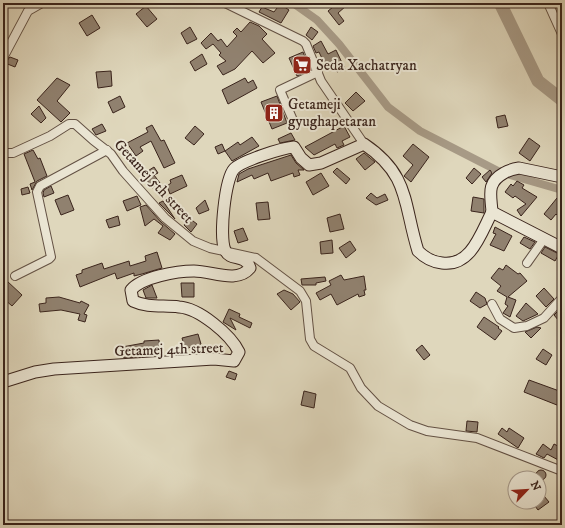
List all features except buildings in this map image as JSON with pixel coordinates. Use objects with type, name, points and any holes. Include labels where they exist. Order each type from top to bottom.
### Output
[{"type":"street","points":[[3,58],[28,11],[42,3]]},
{"type":"street","points":[[225,3],[302,40],[309,49],[321,80],[364,144],[386,161],[401,184],[418,251],[426,258],[451,264],[460,261],[468,255],[474,247],[492,212],[491,188],[496,178],[512,169],[519,168],[562,177]]},
{"type":"street","points":[[548,3],[562,34]]},
{"type":"street","points":[[295,125],[280,90],[318,72]]},
{"type":"street","name":"Getamej 5th street","points":[[3,153],[13,153],[50,136],[69,124],[75,124],[112,154],[123,171],[165,218],[193,241],[226,252],[256,258],[300,291],[306,301],[310,339],[314,346],[350,368],[368,396],[378,406],[410,425],[428,431],[477,438],[562,471]]},
{"type":"street","points":[[226,252],[222,234],[223,212],[231,173],[234,168],[241,163],[294,147],[301,158],[309,165],[321,163],[364,144]]},
{"type":"street","points":[[15,276],[51,257],[37,192],[40,186],[107,150]]},
{"type":"street","points":[[492,212],[562,248]]},
{"type":"street","points":[[527,263],[544,239]]},
{"type":"street","name":"Getamej 4th street","points":[[3,382],[35,372],[62,369],[214,359],[234,361],[239,352],[236,345],[199,314],[181,307],[140,304],[134,301],[131,295],[131,290],[134,286],[154,278],[194,271],[230,277],[247,272],[250,268],[245,260],[230,256],[226,252]]},
{"type":"street","points":[[492,304],[500,319],[514,328],[527,326],[544,318],[562,298]]},
{"type":"waterway","points":[[293,3],[317,20],[339,44],[388,107],[420,131],[500,172],[562,190]]},
{"type":"waterway","points":[[500,3],[538,81],[562,100]]},
{"type":"place","name":"Seda Xachatryan","points":[[302,65]]},
{"type":"place","name":"Getameji gyughapetaran","points":[[274,113]]}]
